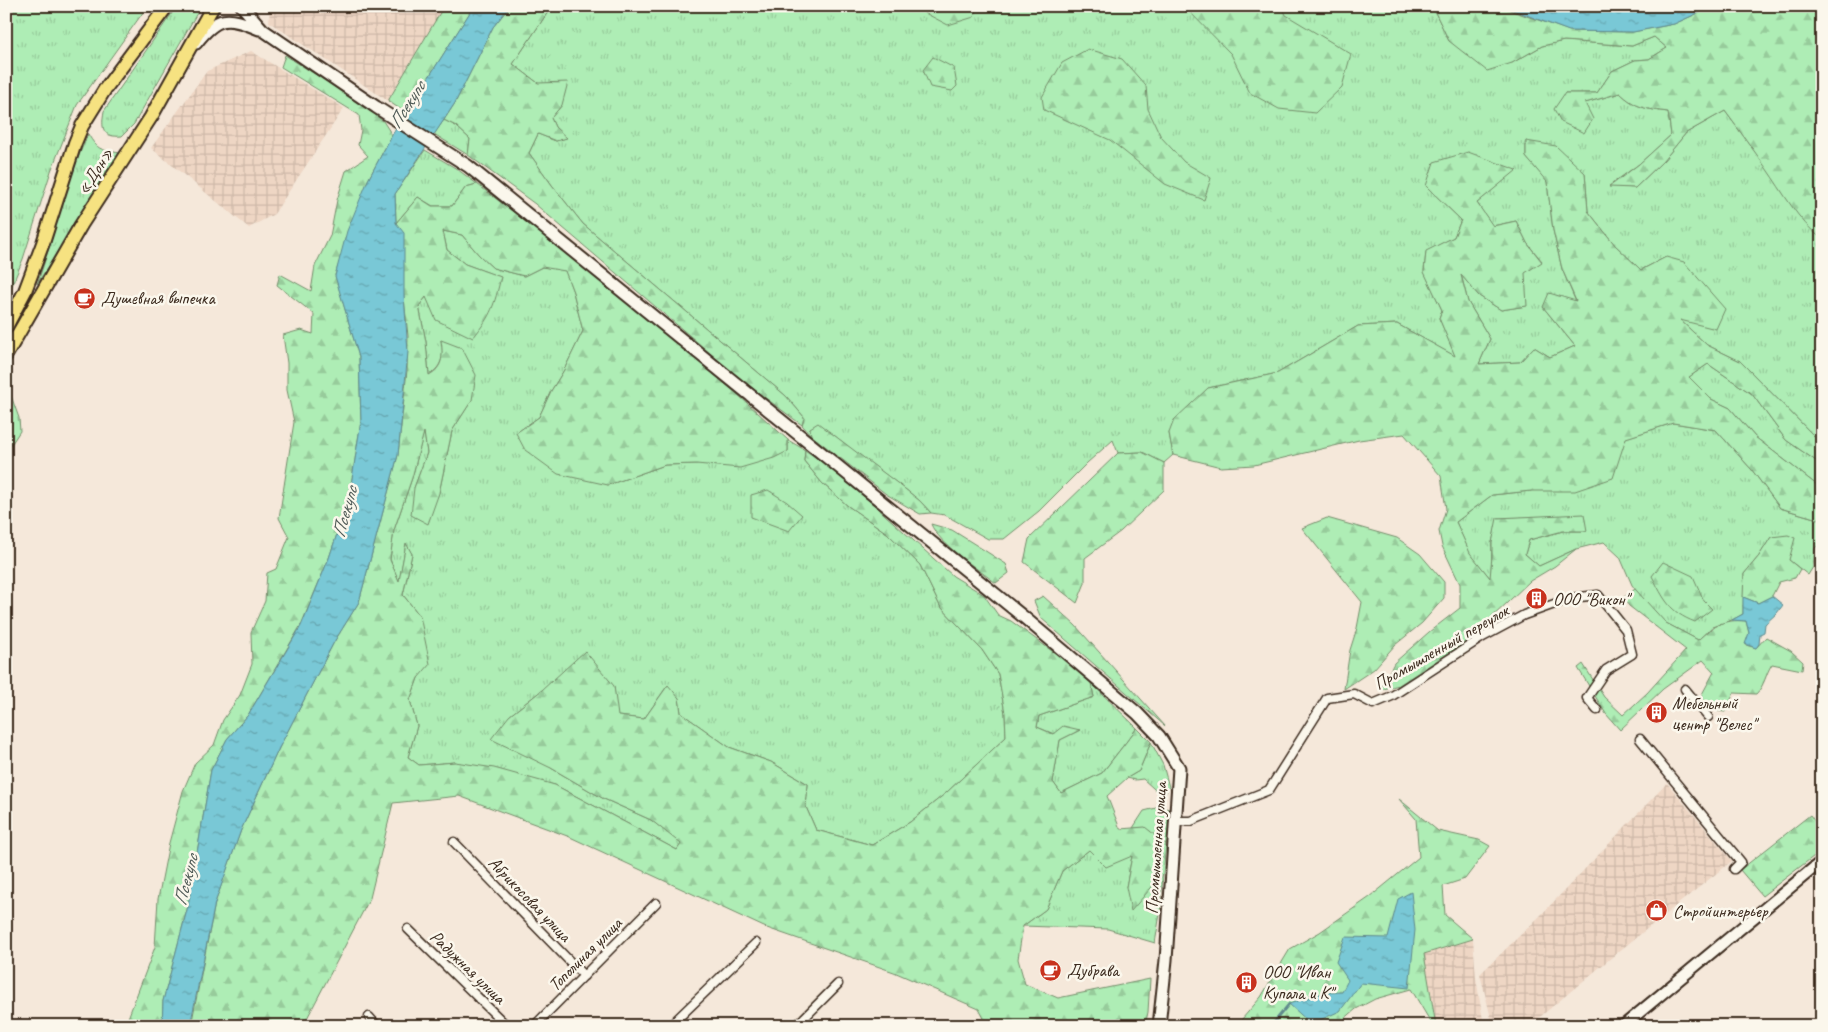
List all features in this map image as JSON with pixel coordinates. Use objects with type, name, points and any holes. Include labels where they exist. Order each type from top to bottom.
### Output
[{"type":"highway","name":"«Дон»","points":[[6,327],[25,291],[82,126],[105,89],[167,6]]},
{"type":"highway","name":"«Дон»","points":[[6,355],[80,225],[151,117],[213,6]]},
{"type":"main road","points":[[242,6],[263,30]]},
{"type":"main road","points":[[182,61],[202,36],[219,21],[235,20],[263,30]]},
{"type":"main road","name":"Промышленная улица","points":[[263,30],[376,107],[468,166],[1026,619],[1137,713],[1159,736],[1180,768],[1159,1026]]},
{"type":"street","name":"Промышленный переулок","points":[[1177,821],[1191,822],[1269,790],[1327,698],[1354,694],[1372,704],[1392,696],[1483,637],[1524,615],[1572,598],[1598,595],[1626,630],[1632,654],[1606,670],[1587,698],[1597,710]]},
{"type":"street","points":[[1685,689],[1708,717]]},
{"type":"street","points":[[1640,739],[1741,862],[1734,869]]},
{"type":"street","name":"Абрикосовая улица","points":[[454,842],[584,976]]},
{"type":"street","points":[[1623,1026],[1822,861]]},
{"type":"street","name":"Тополиная улица","points":[[534,1026],[656,903]]},
{"type":"street","name":"Радужная улица","points":[[408,929],[507,1026]]},
{"type":"street","points":[[670,1026],[756,944]]},
{"type":"street","points":[[796,1026],[838,984]]},
{"type":"street","points":[[369,1017],[377,1026]]},
{"type":"shaded area","points":[[270,6],[444,6],[388,101],[269,22]]},
{"type":"shaded area","points":[[251,51],[344,108],[274,214],[249,228],[151,148],[207,71]]},
{"type":"shaded area","points":[[1667,783],[1732,861],[1529,1026],[1493,1026],[1480,974],[1540,916]]},
{"type":"shaded area","points":[[1473,939],[1476,978],[1484,1026],[1436,1026],[1424,954]]},
{"type":"green space","points":[[6,6],[144,6],[144,11],[77,105],[51,171],[23,259],[6,300]]},
{"type":"green space","points":[[177,6],[201,6],[134,124],[122,136],[110,135],[104,131],[103,127],[104,111]]},
{"type":"green space","points":[[444,6],[474,6],[406,113],[388,101]]},
{"type":"green space","points":[[510,6],[552,6],[513,64],[538,83],[568,82],[562,105],[551,118],[555,127],[567,138],[556,141],[538,134],[529,153],[583,224],[786,396],[804,417],[802,425],[744,382],[535,204],[468,155],[470,139],[456,126],[444,120],[455,103],[493,27]]},
{"type":"green space","points":[[552,6],[1432,6],[1449,41],[1512,63],[1542,46],[1564,41],[1632,46],[1654,37],[1667,48],[1649,59],[1635,60],[1612,71],[1597,93],[1565,93],[1585,103],[1620,93],[1631,102],[1642,107],[1668,112],[1671,135],[1639,164],[1609,186],[1635,188],[1663,161],[1686,133],[1725,111],[1815,233],[1822,239],[1822,441],[1817,439],[1740,361],[1707,345],[1679,319],[1666,257],[1641,270],[1615,245],[1588,211],[1585,173],[1526,141],[1526,157],[1547,181],[1553,230],[1562,269],[1576,302],[1543,307],[1575,346],[1550,357],[1534,347],[1520,362],[1479,364],[1490,339],[1468,302],[1461,274],[1479,296],[1501,310],[1526,306],[1524,273],[1542,261],[1527,243],[1516,221],[1492,226],[1477,203],[1516,170],[1426,186],[1461,220],[1454,237],[1426,252],[1424,271],[1442,310],[1439,318],[1456,357],[1397,324],[1358,326],[1278,373],[1208,388],[1169,433],[1173,455],[1164,463],[1142,452],[1118,453],[1113,440],[1039,511],[1004,539],[988,539],[945,515],[931,513],[920,501],[830,432],[810,428],[811,435],[802,425],[804,417],[786,396],[583,224],[529,153],[538,134],[556,141],[566,138],[555,127],[551,118],[562,105],[513,64]]},
{"type":"green space","points":[[924,6],[977,6],[974,17],[948,25],[923,12]]},
{"type":"green space","points":[[1184,6],[1282,6],[1286,15],[1351,54],[1342,87],[1315,113],[1279,109],[1250,93],[1231,54]]},
{"type":"green space","points":[[1432,6],[1502,6],[1570,31],[1633,32],[1674,24],[1714,6],[1809,6],[1822,11],[1822,239],[1813,232],[1791,206],[1725,111],[1686,133],[1663,161],[1635,188],[1609,187],[1639,164],[1671,135],[1668,112],[1642,107],[1631,102],[1620,93],[1585,103],[1593,119],[1584,133],[1561,122],[1554,109],[1565,93],[1597,93],[1612,71],[1635,60],[1649,59],[1667,48],[1654,37],[1632,46],[1564,41],[1542,46],[1512,63],[1487,71],[1449,41]]},
{"type":"green space","points":[[1088,49],[1122,59],[1146,86],[1148,109],[1161,137],[1184,162],[1211,178],[1204,200],[1165,184],[1110,140],[1044,110],[1042,97],[1062,63]]},
{"type":"green space","points":[[285,55],[354,99],[383,121],[392,135],[368,180],[335,275],[359,357],[361,421],[349,498],[329,558],[301,625],[248,715],[227,739],[211,770],[188,906],[163,1001],[162,1026],[125,1026],[155,947],[158,899],[169,843],[183,791],[195,763],[214,745],[223,720],[240,695],[252,664],[251,632],[265,601],[267,573],[276,569],[289,537],[279,518],[294,422],[287,390],[287,363],[283,335],[301,330],[313,334],[314,314],[277,285],[280,274],[311,291],[315,266],[330,236],[337,200],[346,171],[368,156],[358,145],[361,130],[359,115],[281,67]]},
{"type":"green space","points":[[933,57],[954,68],[957,86],[952,91],[930,87],[923,70]]},
{"type":"green space","points":[[444,120],[456,126],[470,139],[468,155],[434,134]]},
{"type":"green space","points":[[88,134],[101,149],[120,153],[37,284],[73,171]]},
{"type":"green space","points":[[1526,141],[1556,146],[1585,173],[1588,211],[1615,245],[1641,270],[1666,257],[1684,262],[1725,309],[1716,329],[1680,320],[1707,345],[1740,361],[1817,439],[1822,441],[1822,465],[1786,440],[1752,394],[1708,364],[1689,377],[1711,399],[1730,408],[1755,437],[1822,489],[1822,514],[1818,519],[1780,508],[1752,470],[1716,430],[1673,423],[1626,438],[1613,478],[1575,491],[1531,491],[1492,495],[1456,522],[1470,553],[1490,578],[1492,543],[1497,518],[1584,514],[1587,531],[1563,531],[1529,540],[1525,554],[1539,566],[1576,549],[1555,566],[1530,581],[1467,641],[1399,685],[1380,690],[1394,663],[1460,608],[1460,584],[1442,546],[1439,531],[1446,509],[1441,476],[1404,434],[1359,440],[1254,465],[1221,467],[1173,455],[1169,433],[1174,420],[1208,388],[1278,373],[1358,326],[1397,324],[1455,356],[1439,318],[1442,310],[1424,272],[1426,251],[1454,237],[1461,220],[1426,186],[1434,162],[1468,152],[1517,170],[1477,203],[1493,226],[1516,221],[1527,243],[1542,262],[1525,273],[1527,306],[1501,310],[1479,296],[1461,275],[1468,302],[1490,339],[1479,364],[1520,362],[1534,347],[1550,357],[1575,346],[1543,307],[1549,293],[1576,301],[1562,269],[1553,230],[1547,182],[1526,157]]},
{"type":"green space","points":[[425,150],[457,169],[477,184],[466,187],[452,206],[433,206],[418,197],[396,223],[395,194]]},
{"type":"green space","points":[[477,184],[609,286],[737,394],[788,440],[788,451],[774,458],[740,468],[696,464],[665,465],[608,485],[558,474],[525,450],[516,433],[539,417],[583,331],[573,292],[565,271],[542,267],[524,276],[493,268],[462,235],[443,231],[447,250],[465,264],[501,277],[492,309],[473,338],[436,320],[426,297],[419,306],[426,342],[429,375],[440,364],[442,355],[441,340],[462,348],[476,375],[472,400],[452,431],[439,493],[428,524],[411,515],[414,488],[427,453],[424,432],[412,478],[394,530],[390,560],[399,581],[406,543],[412,554],[403,595],[420,616],[430,664],[418,678],[410,700],[417,726],[408,757],[419,765],[455,762],[494,768],[555,785],[677,850],[681,844],[651,820],[604,799],[551,768],[491,739],[509,716],[542,690],[585,651],[614,686],[618,716],[644,719],[668,685],[679,698],[681,713],[729,747],[771,762],[808,784],[806,807],[816,830],[872,845],[910,822],[946,793],[1006,737],[1005,713],[998,674],[982,650],[940,606],[920,565],[887,533],[848,506],[822,483],[804,461],[805,450],[825,464],[874,505],[953,576],[984,595],[998,615],[1011,621],[1067,662],[1091,683],[1094,697],[1039,716],[1037,727],[1053,734],[1063,726],[1080,730],[1060,740],[1053,782],[1061,793],[1102,773],[1137,728],[1151,742],[1139,771],[1127,778],[1107,796],[1120,829],[1145,827],[1166,844],[1163,874],[1131,911],[1126,887],[1132,856],[1106,867],[1089,850],[1062,871],[1046,909],[1023,926],[1018,959],[1025,984],[1058,998],[1150,979],[1148,1012],[1145,1026],[988,1026],[979,1009],[894,972],[764,927],[570,837],[459,796],[393,803],[370,898],[303,1026],[191,1026],[215,903],[241,830],[279,748],[334,642],[359,602],[398,455],[407,370],[408,336],[396,223],[418,197],[432,206],[452,206],[466,187]]},
{"type":"green space","points":[[443,231],[462,235],[493,268],[524,276],[542,267],[565,270],[573,292],[583,331],[539,417],[516,433],[608,485],[665,465],[696,464],[788,451],[788,440],[805,450],[804,461],[822,483],[848,506],[887,533],[920,565],[940,606],[982,650],[998,674],[1005,713],[1006,737],[946,793],[910,822],[872,845],[816,830],[806,807],[808,784],[771,762],[729,747],[681,713],[679,698],[667,686],[644,719],[617,716],[614,686],[542,690],[509,716],[551,768],[604,799],[651,820],[682,844],[677,850],[555,785],[455,762],[419,765],[408,757],[417,726],[410,700],[418,678],[420,616],[403,595],[412,554],[406,544],[399,582],[390,559],[394,530],[412,478],[424,431],[427,453],[414,488],[439,493],[452,431],[472,400],[441,340],[440,364],[429,375],[426,342],[419,306],[426,297],[500,277],[465,264],[447,250]]},
{"type":"green space","points":[[1708,364],[1752,394],[1786,440],[1822,465],[1822,489],[1755,437],[1730,408],[1711,399],[1689,377]]},
{"type":"green space","points":[[6,382],[19,418],[20,431],[6,452]]},
{"type":"green space","points":[[818,423],[905,489],[931,513],[920,514],[886,494],[811,435],[810,428]]},
{"type":"green space","points":[[1673,423],[1716,430],[1752,470],[1780,508],[1818,519],[1822,514],[1822,542],[1815,548],[1813,567],[1808,575],[1789,560],[1771,537],[1759,556],[1744,574],[1743,614],[1712,627],[1698,640],[1666,623],[1648,605],[1632,585],[1620,557],[1604,542],[1576,549],[1539,566],[1525,554],[1529,540],[1563,531],[1587,531],[1538,517],[1498,518],[1492,543],[1491,579],[1470,554],[1456,522],[1492,495],[1531,491],[1625,438]]},
{"type":"green space","points":[[1142,452],[1164,463],[1164,490],[1121,531],[1085,558],[1085,583],[1077,603],[1024,562],[1029,539],[1118,453]]},
{"type":"green space","points":[[768,490],[787,502],[802,515],[789,531],[751,517],[751,495]]},
{"type":"green space","points":[[1327,518],[1397,538],[1420,554],[1444,582],[1444,598],[1422,623],[1395,645],[1374,669],[1344,689],[1350,650],[1362,602],[1302,528]]},
{"type":"green space","points":[[931,524],[952,530],[976,545],[1006,564],[1009,573],[996,583],[950,548]]},
{"type":"green space","points":[[1788,535],[1795,538],[1789,560],[1800,569],[1795,578],[1779,582],[1772,596],[1758,603],[1743,597],[1744,574],[1759,556],[1771,537]]},
{"type":"green space","points":[[1663,562],[1693,576],[1704,601],[1712,609],[1695,622],[1679,614],[1668,604],[1652,576]]},
{"type":"green space","points":[[1635,589],[1666,623],[1698,640],[1719,624],[1731,621],[1746,621],[1749,633],[1746,645],[1756,648],[1766,637],[1791,651],[1803,662],[1802,670],[1772,664],[1756,694],[1734,693],[1725,712],[1712,710],[1701,696],[1714,672],[1703,660],[1663,689],[1620,730],[1606,714],[1578,668],[1583,664],[1604,697],[1623,715],[1647,693],[1686,650],[1629,606],[1623,598]]},
{"type":"green space","points":[[1043,596],[1075,625],[1165,726],[1041,618],[1034,601]]},
{"type":"green space","points":[[1091,683],[1137,728],[1102,773],[1061,793],[1053,782],[1060,740],[1080,730],[1054,734],[1037,727],[1039,716],[1094,697]]},
{"type":"green space","points":[[1151,742],[1163,765],[1169,787],[1163,797],[1143,779],[1127,778],[1139,771]]},
{"type":"green space","points":[[1399,799],[1438,831],[1479,840],[1490,846],[1465,879],[1443,886],[1445,915],[1473,939],[1424,954],[1436,1026],[1433,1026],[1411,989],[1375,999],[1356,1009],[1336,1026],[1236,1026],[1261,997],[1290,949],[1320,932],[1370,897],[1419,857],[1416,819]]},
{"type":"green space","points":[[1160,807],[1169,809],[1166,844],[1145,828],[1133,828],[1144,811]]},
{"type":"green space","points":[[1810,815],[1822,831],[1822,850],[1762,896],[1740,870]]},
{"type":"green space","points":[[1089,850],[1132,856],[1126,887],[1151,887],[1163,874],[1160,914],[1155,943],[1108,929],[1023,926],[1046,909],[1062,871]]},
{"type":"water","name":"Псекупс","points":[[474,6],[510,6],[493,27],[455,103],[395,194],[396,223],[404,233],[404,295],[408,352],[398,455],[359,602],[334,642],[279,748],[241,830],[215,903],[190,1026],[162,1026],[163,1001],[188,906],[211,770],[227,739],[248,715],[301,626],[329,558],[349,498],[361,421],[359,357],[335,276],[347,231],[368,180],[392,135]]},
{"type":"water","points":[[1502,6],[1714,6],[1674,24],[1633,32],[1569,31]]},
{"type":"water","points":[[1772,596],[1783,605],[1765,624],[1764,632],[1760,634],[1759,644],[1756,648],[1745,644],[1749,633],[1746,621],[1732,620],[1743,614],[1743,597],[1758,603]]},
{"type":"water","points":[[1411,892],[1415,930],[1409,988],[1361,983],[1340,1011],[1311,1024],[1289,1004],[1323,993],[1342,992],[1348,980],[1336,962],[1345,937],[1388,938],[1398,899]]},
{"type":"waterway","points":[[1271,1026],[1289,1004]]},
{"type":"place","name":"Душевная выпечка","points":[[85,298]]},
{"type":"place","name":"ООО \"Викон\"","points":[[1537,599]]},
{"type":"place","name":"Мебельный центр \"Велес\"","points":[[1656,713]]},
{"type":"place","name":"Стройинтерьер","points":[[1657,911]]},
{"type":"place","name":"Дубрава","points":[[1051,970]]},
{"type":"place","name":"ООО \"Иван Купала и К\"","points":[[1247,982]]}]
